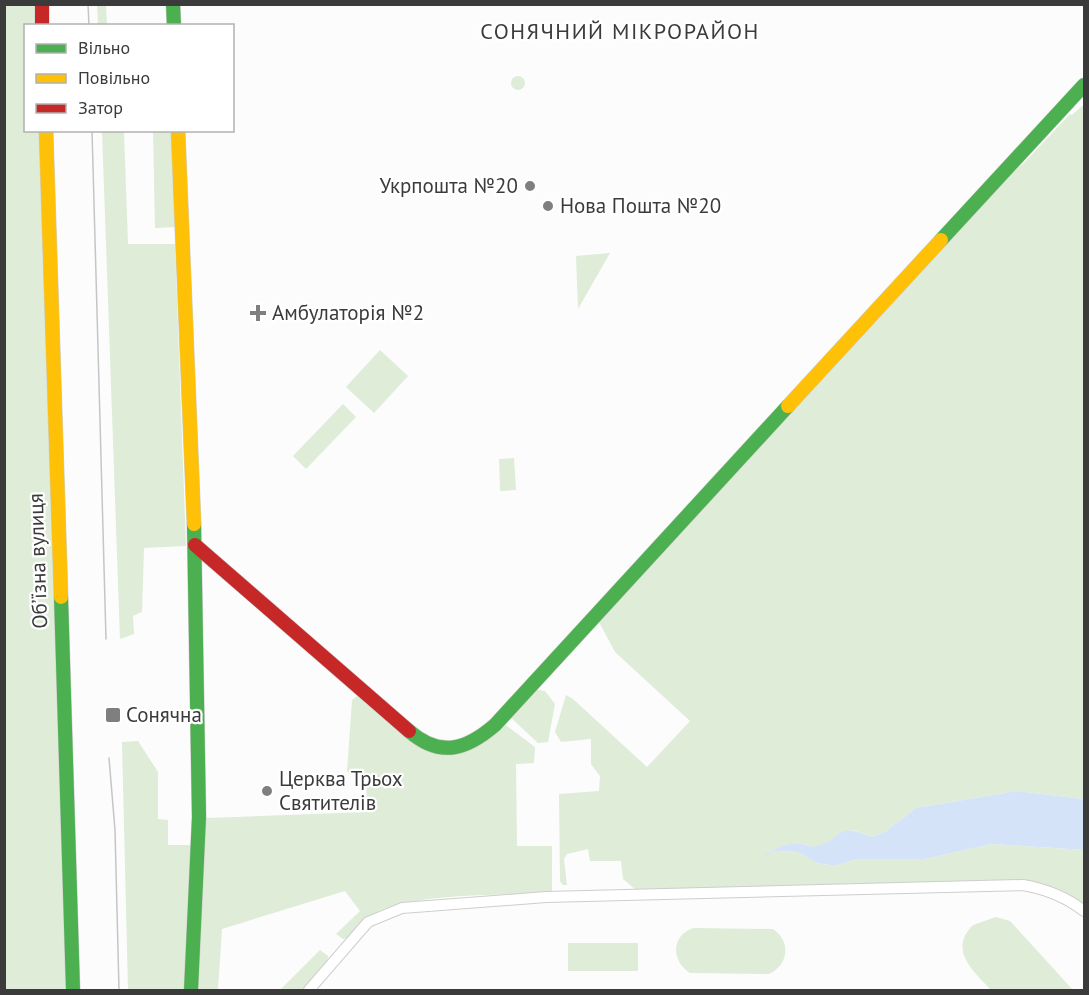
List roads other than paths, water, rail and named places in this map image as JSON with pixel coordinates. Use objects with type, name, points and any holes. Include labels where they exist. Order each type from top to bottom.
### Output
[{"type":"street","points":[[42,4],[42,24]]},
{"type":"street","points":[[173,4],[174,24]]},
{"type":"street","points":[[195,545],[420,741],[449,750],[477,741],[495,725],[1084,85]]},
{"type":"street","name":"Обʼїзна вулиця","points":[[46,132],[73,990]]},
{"type":"street","points":[[178,132],[195,545],[200,817],[191,990]]},
{"type":"street","points":[[309,990],[368,922],[402,908],[546,897],[1023,885],[1041,888],[1070,900],[1084,911]]},
{"type":"water","points":[[1016,791],[1084,799],[1084,850],[992,844],[925,859],[856,859],[835,866],[817,863],[798,852],[776,851],[763,857],[786,845],[816,846],[845,831],[872,837],[886,831],[916,808]]},
{"type":"tram line","points":[[88,4],[89,24]]},
{"type":"tram line","points":[[92,132],[106,639]]},
{"type":"tram line","points":[[109,758],[115,830],[119,990]]},
{"type":"place","name":"Укрпошта №20","points":[[530,186]]},
{"type":"place","name":"Нова Пошта №20","points":[[548,206]]},
{"type":"place","name":"Амбулаторія №2","points":[[258,313]]},
{"type":"place","name":"Сонячна","points":[[113,715]]},
{"type":"place","name":"Церква Трьох Святителів","points":[[267,791]]},
{"type":"district","name":"СОНЯЧНИЙ МІКРОРАЙОН","points":[[620,31]]}]
